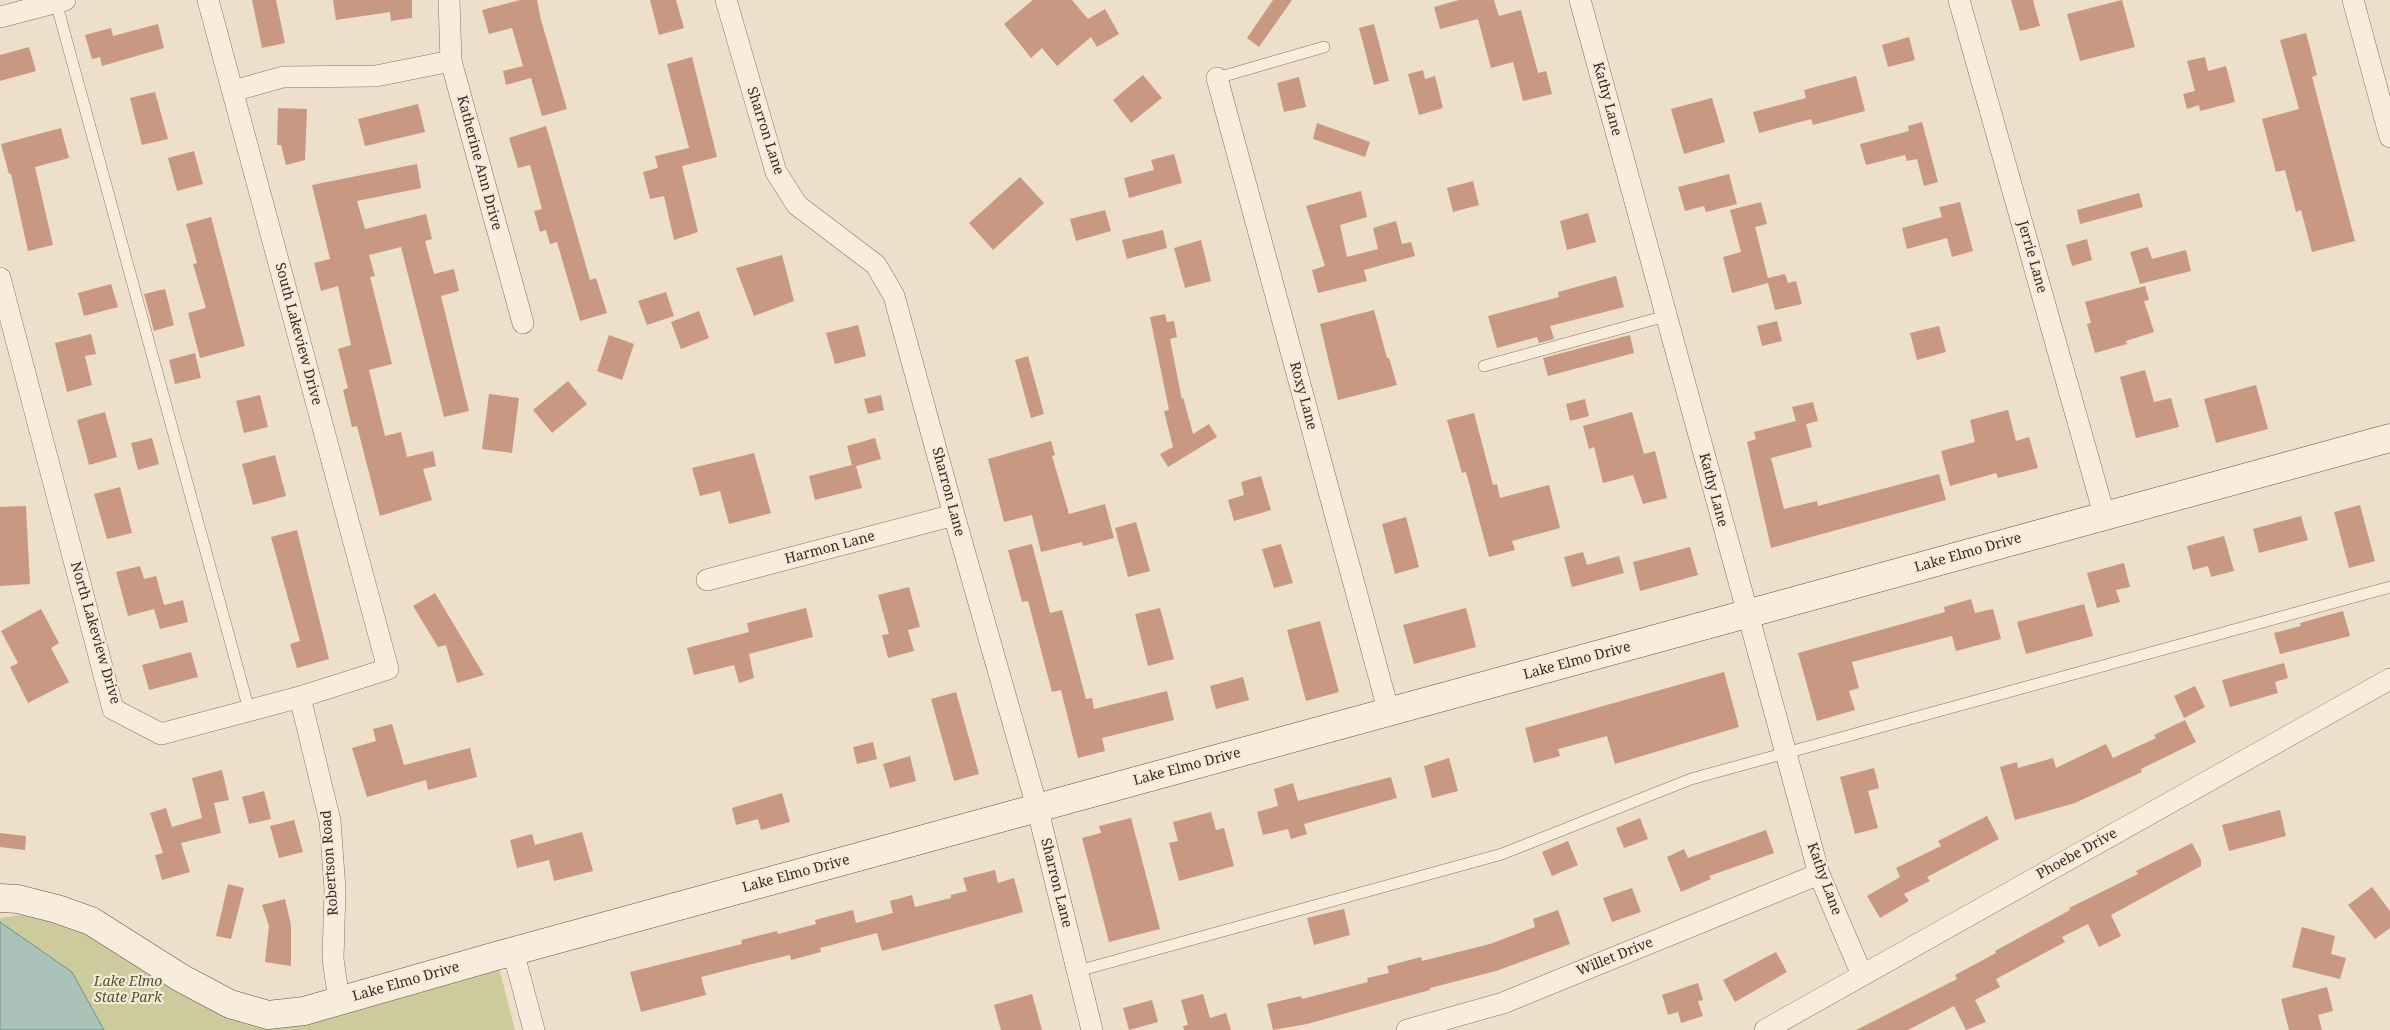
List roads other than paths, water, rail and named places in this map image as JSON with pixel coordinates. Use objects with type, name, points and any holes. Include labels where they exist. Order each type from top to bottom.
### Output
[{"type":"street","name":"South Lakeview Drive","points":[[208,0],[388,669]]},
{"type":"street","name":"Katherine Ann Drive","points":[[449,0],[452,61],[523,323]]},
{"type":"street","name":"Sharron Lane","points":[[726,0],[776,172],[797,205],[876,265],[894,296],[954,515],[1038,807],[1092,1030]]},
{"type":"street","name":"Kathy Lane","points":[[1580,0],[1819,874],[1862,975]]},
{"type":"street","name":"Jerrie Lane","points":[[1959,0],[2104,514]]},
{"type":"street","points":[[2353,0],[2390,137]]},
{"type":"street","points":[[0,17],[61,1]]},
{"type":"street","points":[[233,92],[284,78],[376,76],[452,61]]},
{"type":"street","name":"Roxy Lane","points":[[1217,78],[1389,713]]},
{"type":"street","name":"North Lakeview Drive","points":[[0,278],[113,709],[161,734],[300,697],[388,669]]},
{"type":"street","name":"Lake Elmo Drive","points":[[0,898],[57,908],[91,921],[181,978],[269,1022],[513,951],[1389,713],[2104,514],[2389,442]]},
{"type":"street","name":"Harmon Lane","points":[[707,580],[954,515]]},
{"type":"street","name":"Phoebe Drive","points":[[1765,1030],[2390,679]]},
{"type":"street","name":"Robertson Road","points":[[300,697],[330,821],[335,889],[334,959],[339,1001]]},
{"type":"street","name":"Willet Drive","points":[[1407,1030],[1503,1002],[1819,874]]},
{"type":"street","points":[[513,951],[534,1030]]},
{"type":"lane","points":[[61,1],[249,710]]},
{"type":"lane","points":[[1217,78],[1324,47]]},
{"type":"lane","points":[[1484,366],[1666,316]]},
{"type":"lane","points":[[1078,971],[1502,854],[1691,779],[2390,588]]},
{"type":"park label","name":"Lake Elmo State Park","points":[[128,990]]}]
